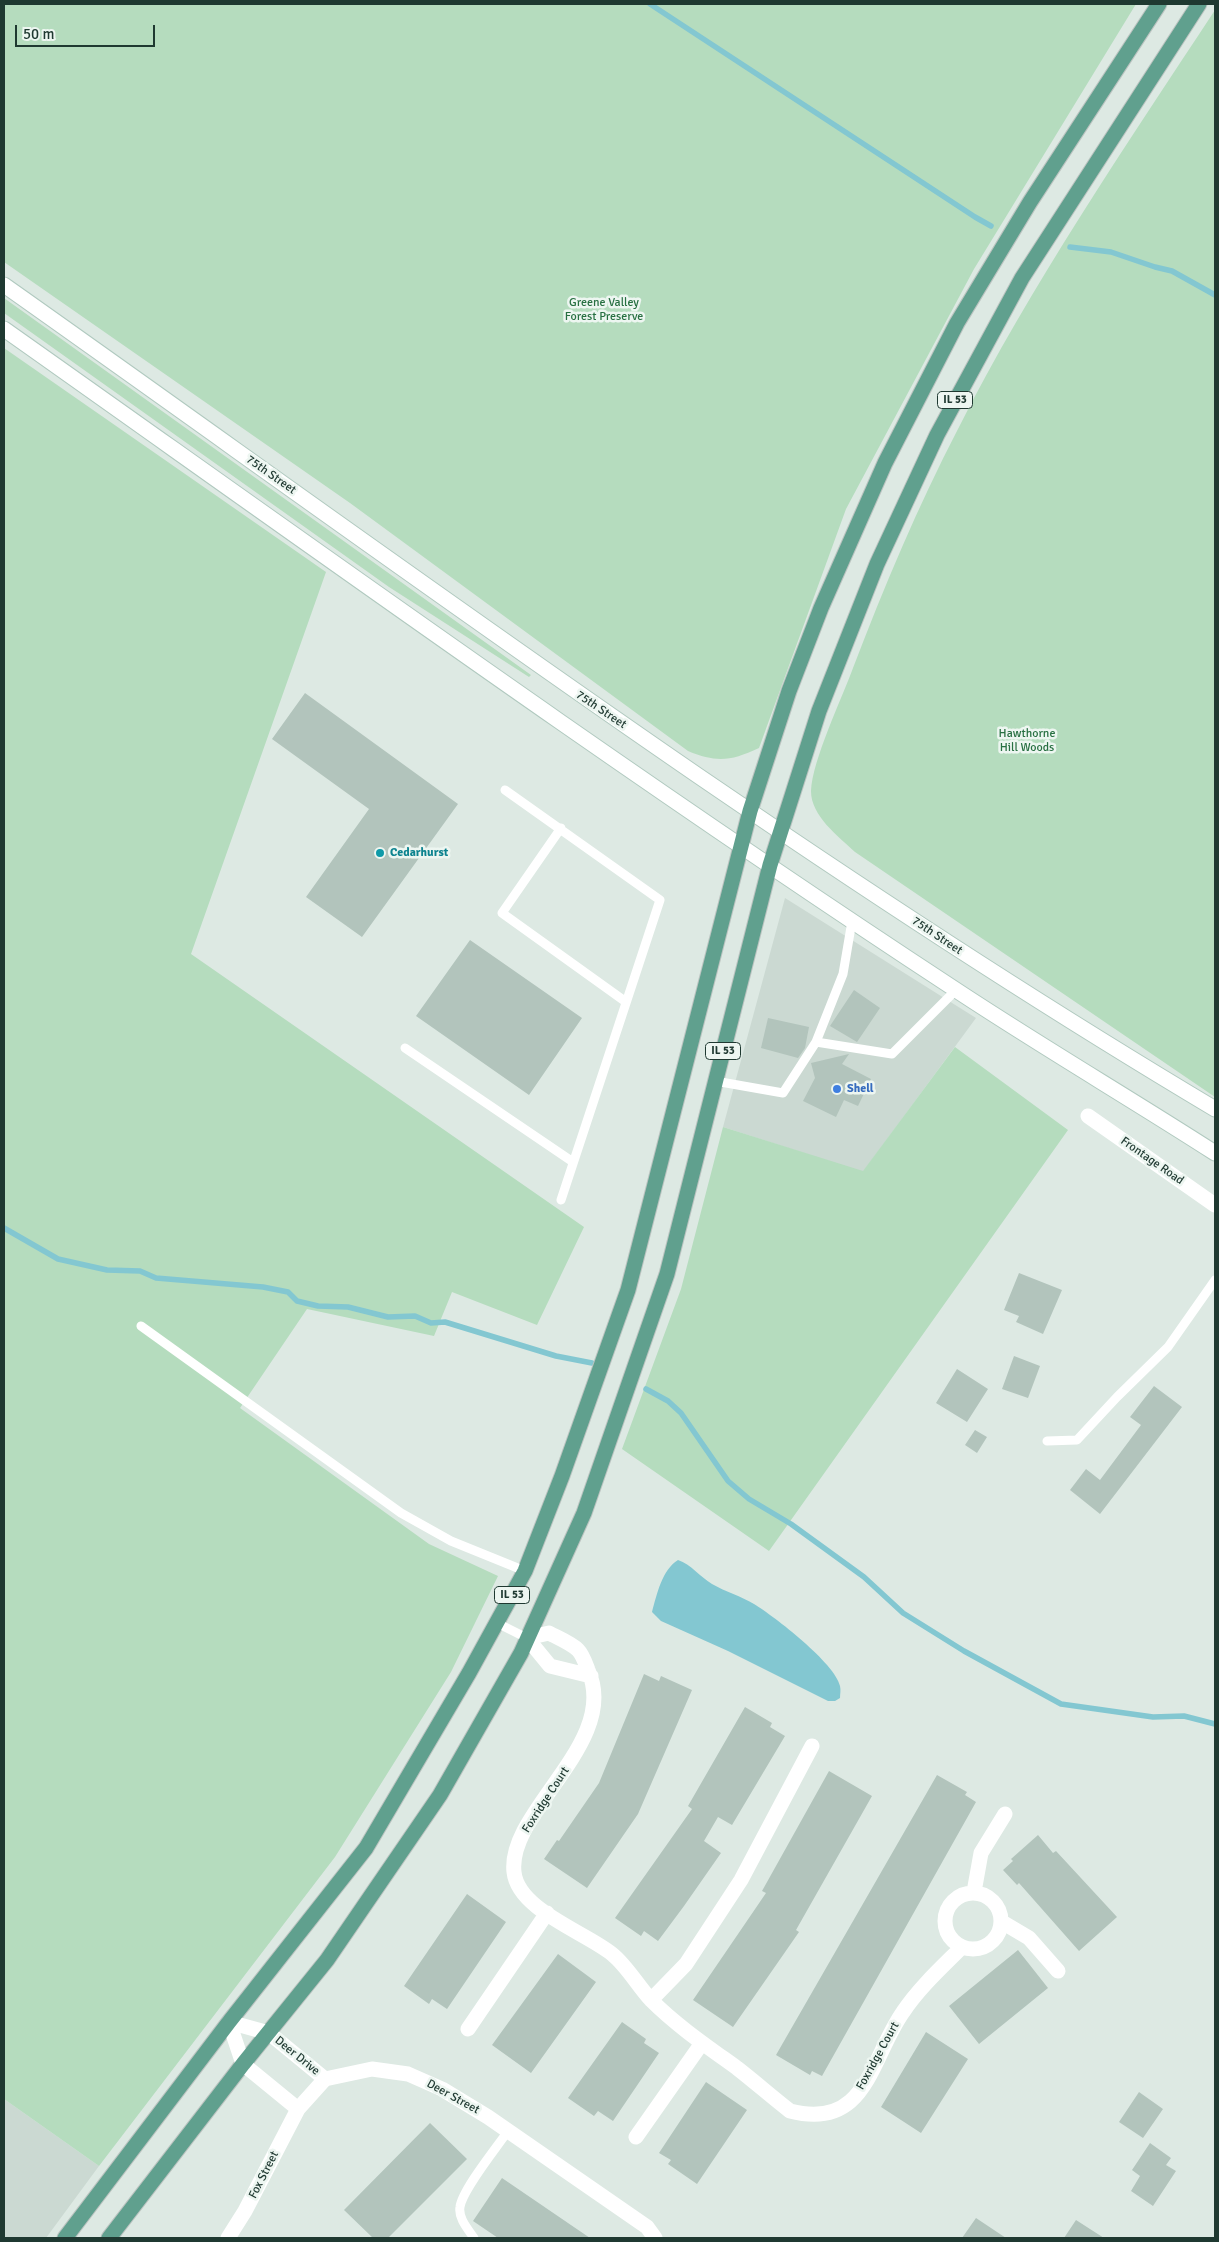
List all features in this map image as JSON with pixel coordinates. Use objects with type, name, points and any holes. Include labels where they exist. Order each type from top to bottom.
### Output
[{"type":"main road","name":"IL 53","points":[[65,2238],[229,2022],[366,1848],[497,1623],[525,1571],[562,1476],[628,1290],[740,845],[789,691],[821,608],[885,463],[957,323],[1001,248],[1159,4]]},
{"type":"main road","name":"IL 53","points":[[109,2238],[243,2064],[327,1960],[440,1795],[478,1732],[527,1638],[584,1513],[667,1274],[770,865],[819,711],[877,564],[937,435],[1022,278],[1199,4]]},
{"type":"main road","name":"75th Street","points":[[4,285],[571,689],[750,811],[970,959],[1080,1029],[1215,1109]]},
{"type":"main road","points":[[4,329],[556,719],[740,845],[956,990],[1215,1153]]},
{"type":"main road","name":"Frontage Road","points":[[1088,1116],[1215,1205]]},
{"type":"main road","name":"Foxridge Court","points":[[527,1638],[549,1633],[579,1651],[591,1676],[594,1690],[591,1719],[576,1753],[525,1830],[514,1855],[514,1872],[522,1893],[547,1913],[613,1955],[652,2000],[702,2043],[790,2111],[806,2115],[825,2115],[846,2106],[863,2089],[902,2013],[926,1983],[962,1947]]},
{"type":"main road","points":[[527,1638],[550,1666],[591,1676]]},
{"type":"main road","points":[[652,2000],[686,1964],[741,1880],[812,1746]]},
{"type":"main road","points":[[974,1892],[981,1853],[1005,1814]]},
{"type":"main road","points":[[974,1892],[991,1898],[1001,1913],[1002,1922],[1000,1931],[988,1945],[980,1948],[962,1947],[948,1934],[946,1914],[949,1905],[956,1898],[974,1892]]},
{"type":"main road","points":[[468,2029],[547,1913]]},
{"type":"main road","points":[[1002,1922],[1029,1938],[1058,1971]]},
{"type":"main road","points":[[229,2022],[269,2033]]},
{"type":"main road","points":[[229,2022],[243,2064],[298,2110],[325,2079]]},
{"type":"main road","name":"Deer Drive","points":[[269,2033],[325,2079]]},
{"type":"main road","points":[[636,2137],[702,2043]]},
{"type":"main road","name":"Deer Street","points":[[325,2079],[372,2069],[408,2074],[442,2088],[647,2227],[655,2238]]},
{"type":"main road","name":"Fox Street","points":[[228,2238],[246,2211],[298,2110]]},
{"type":"lane","points":[[505,790],[660,900],[561,1200]]},
{"type":"lane","points":[[561,828],[502,913],[626,1002]]},
{"type":"lane","points":[[715,1081],[783,1093],[816,1042],[843,974],[852,921]]},
{"type":"lane","points":[[816,1042],[892,1054],[956,990]]},
{"type":"lane","points":[[405,1048],[574,1162]]},
{"type":"lane","points":[[1047,1441],[1077,1440],[1168,1347],[1215,1280]]},
{"type":"lane","points":[[141,1326],[401,1513],[451,1541],[525,1571]]},
{"type":"lane","points":[[497,1623],[527,1638]]},
{"type":"lane","points":[[474,2238],[462,2220],[460,2206],[468,2188],[508,2131]]},
{"type":"shaded area","points":[[785,898],[976,1018],[863,1172],[723,1127]]},
{"type":"shaded area","points":[[4,2099],[99,2166],[46,2238],[4,2238]]},
{"type":"green space","name":"Greene Valley Forest Preserve","points":[[4,4],[1136,4],[974,269],[846,509],[759,748],[740,756],[716,759],[688,751],[350,503],[4,262]]},
{"type":"green space","name":"Hawthorne Hill Woods","points":[[1215,10],[1215,1097],[855,852],[820,817],[815,809],[811,791],[816,763],[828,729],[877,607],[915,517],[958,429],[1048,268]]},
{"type":"green space","points":[[4,298],[531,675],[529,677],[389,587],[4,313]]},
{"type":"green space","points":[[4,348],[326,572],[191,954],[584,1227],[537,1325],[452,1292],[434,1336],[307,1309],[240,1408],[429,1544],[498,1576],[451,1672],[335,1857],[99,2166],[4,2099]]},
{"type":"green space","points":[[955,1047],[1068,1130],[769,1551],[622,1449],[681,1289],[723,1127],[863,1171]]},
{"type":"water","points":[[678,1560],[687,1564],[712,1584],[754,1604],[803,1641],[828,1666],[836,1677],[840,1687],[840,1698],[835,1701],[828,1701],[728,1651],[661,1621],[652,1612],[664,1576],[672,1564]]},
{"type":"building","name":"Cedarhurst","points":[[305,693],[458,804],[362,937],[306,897],[369,809],[272,739]]},
{"type":"building","points":[[470,940],[582,1018],[529,1095],[416,1016]]},
{"type":"building","points":[[854,990],[880,1008],[857,1042],[830,1026]]},
{"type":"building","points":[[768,1018],[809,1027],[805,1048],[798,1058],[761,1048]]},
{"type":"building","name":"Shell","points":[[849,1054],[842,1064],[871,1079],[858,1106],[844,1100],[836,1117],[803,1101],[815,1078],[811,1063]]},
{"type":"building","points":[[1019,1273],[1062,1290],[1043,1334],[1016,1322],[1019,1316],[1004,1310]]},
{"type":"building","points":[[1014,1356],[1040,1366],[1028,1398],[1002,1389]]},
{"type":"building","points":[[957,1369],[988,1389],[967,1422],[936,1403]]},
{"type":"building","points":[[1154,1386],[1182,1407],[1100,1514],[1070,1490],[1086,1469],[1100,1480],[1141,1425],[1130,1417]]},
{"type":"building","points":[[975,1430],[987,1437],[977,1453],[965,1445]]},
{"type":"building","points":[[644,1674],[659,1681],[661,1676],[692,1690],[638,1814],[587,1888],[544,1859],[557,1840],[559,1841],[599,1783]]},
{"type":"building","points":[[745,1707],[772,1723],[770,1727],[785,1736],[732,1825],[718,1817],[704,1841],[721,1853],[684,1906],[658,1941],[644,1931],[641,1936],[615,1918],[692,1809],[688,1806]]},
{"type":"building","points":[[829,1771],[872,1796],[796,1930],[799,1932],[733,2027],[693,2000],[766,1893],[762,1891]]},
{"type":"building","points":[[937,1775],[967,1792],[965,1795],[976,1802],[822,2076],[812,2071],[810,2075],[776,2055]]},
{"type":"building","points":[[1038,1835],[1053,1853],[1056,1851],[1117,1917],[1079,1951],[1019,1883],[1017,1885],[1003,1870],[1013,1861],[1011,1859]]},
{"type":"building","points":[[467,1894],[506,1922],[447,2009],[432,1999],[429,2004],[404,1986]]},
{"type":"building","points":[[1018,1950],[1048,1988],[979,2044],[949,2006]]},
{"type":"building","points":[[558,1954],[596,1982],[531,2073],[492,2045]]},
{"type":"building","points":[[622,2022],[646,2039],[644,2043],[659,2053],[613,2121],[598,2111],[594,2116],[568,2098]]},
{"type":"building","points":[[926,2032],[968,2059],[921,2133],[881,2107]]},
{"type":"building","points":[[706,2082],[747,2110],[697,2184],[668,2164],[671,2160],[659,2153]]},
{"type":"building","points":[[1139,2092],[1163,2109],[1143,2138],[1119,2122]]},
{"type":"building","points":[[430,2123],[467,2159],[388,2238],[373,2238],[344,2210]]},
{"type":"building","points":[[1150,2143],[1171,2158],[1166,2165],[1176,2171],[1153,2206],[1131,2191],[1140,2176],[1132,2170]]},
{"type":"building","points":[[502,2178],[590,2238],[498,2238],[473,2221]]},
{"type":"building","points":[[976,2218],[1006,2238],[962,2238]]},
{"type":"building","points":[[1076,2220],[1104,2238],[1064,2238]]},
{"type":"waterway","points":[[650,4],[991,226]]},
{"type":"waterway","points":[[1070,247],[1111,252],[1172,271],[1215,295]]},
{"type":"waterway","points":[[4,1228],[58,1259],[107,1270],[140,1271],[156,1278],[263,1287],[288,1292],[297,1301],[318,1306],[348,1307],[388,1317],[415,1316],[431,1323],[445,1322],[556,1356],[592,1363]]},
{"type":"waterway","points":[[646,1389],[668,1401],[681,1413],[728,1481],[749,1499],[791,1524],[864,1577],[903,1613],[964,1651],[1061,1704],[1153,1717],[1184,1716],[1215,1724]]},
{"type":"place","name":"Cedarhurst","points":[[380,853]]},
{"type":"place","name":"Shell","points":[[837,1089]]}]
